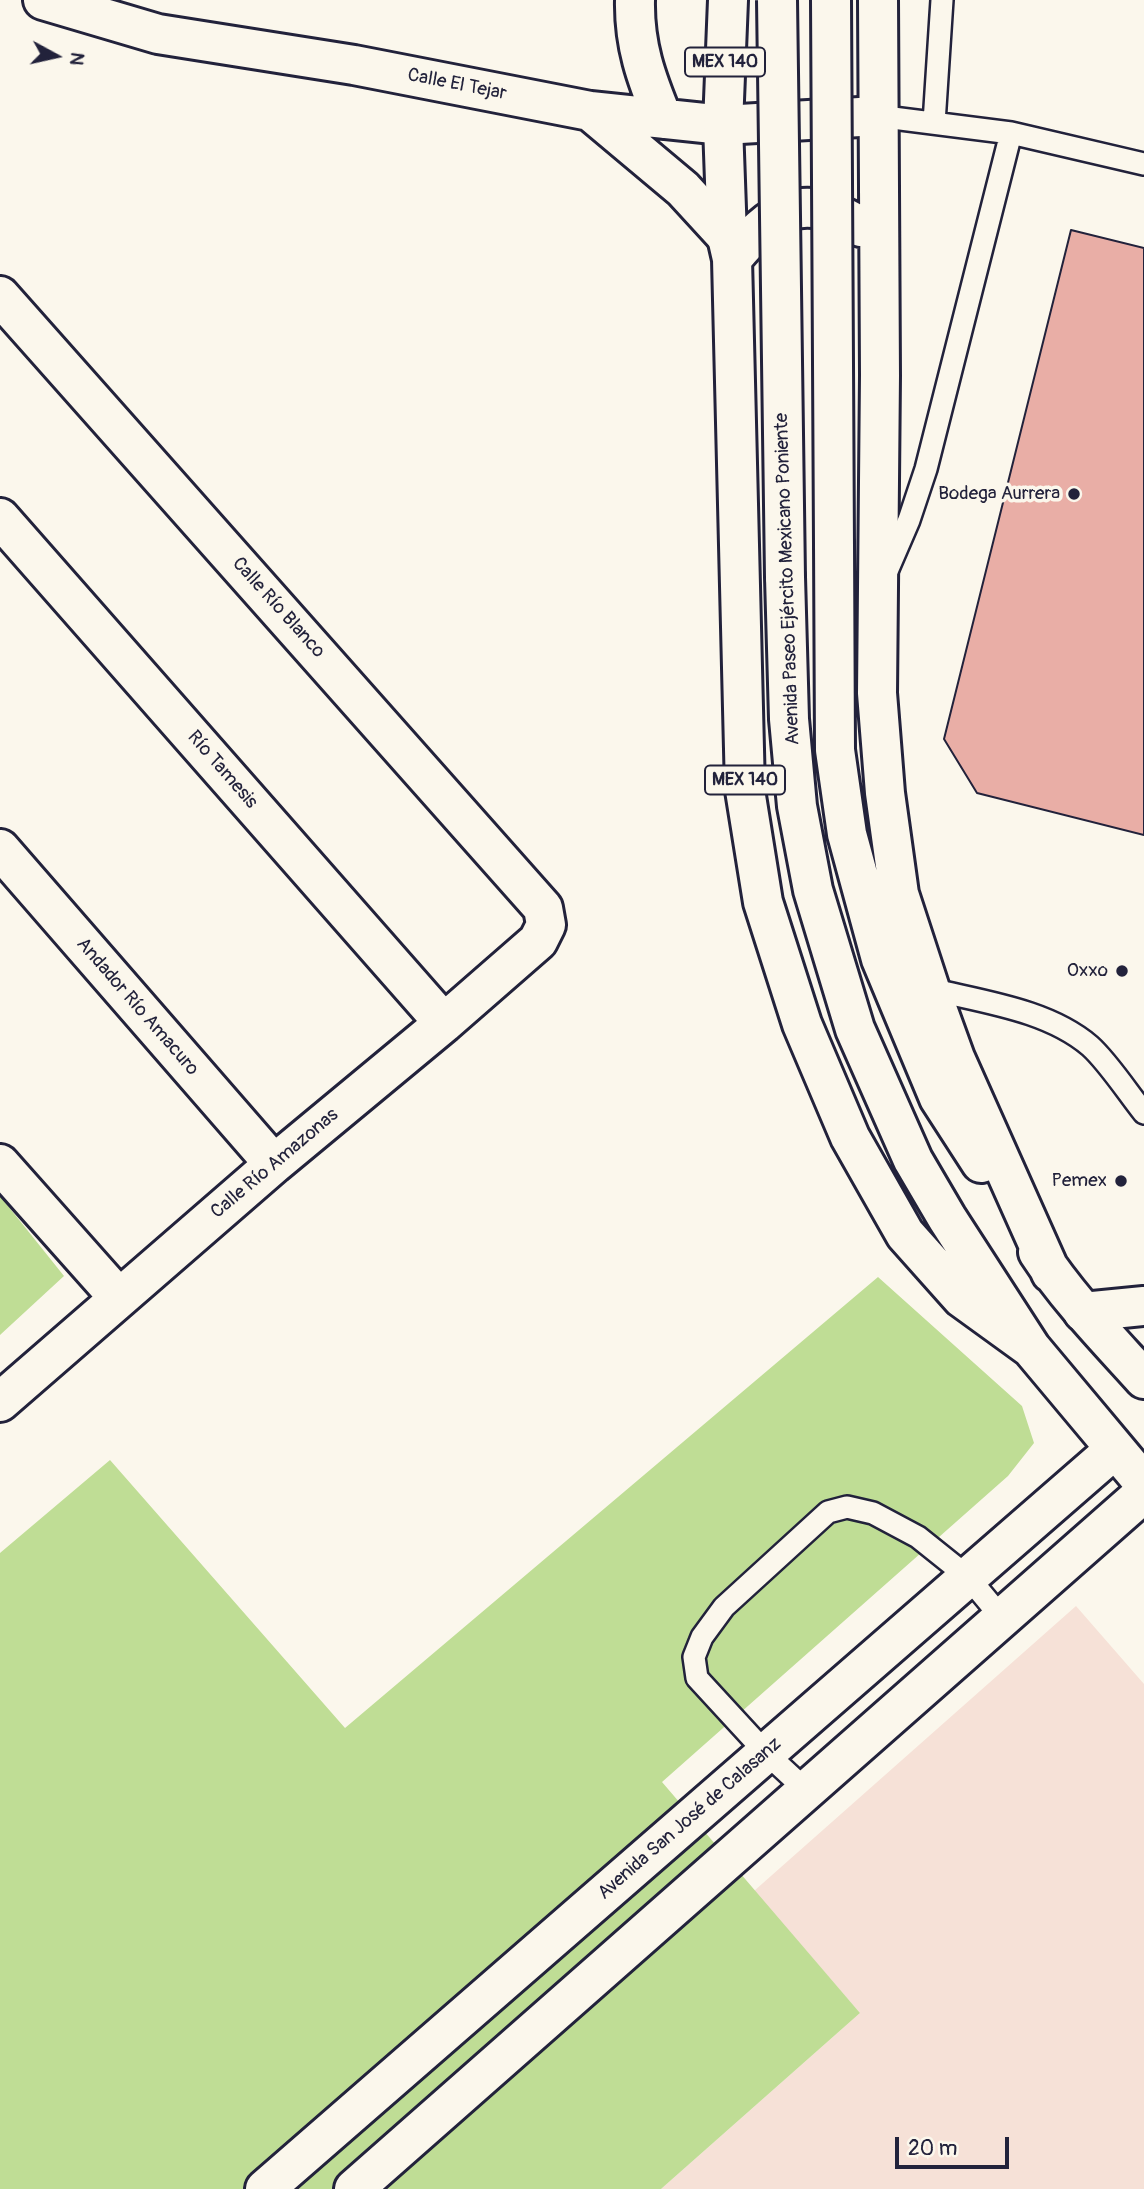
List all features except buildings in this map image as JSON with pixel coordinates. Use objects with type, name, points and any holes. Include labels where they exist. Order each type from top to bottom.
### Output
[{"type":"main road","name":"Calle El Tejar","points":[[43,0],[158,34],[355,65],[590,111],[723,124],[877,116]]},
{"type":"main road","points":[[635,0],[635,23],[641,65],[663,119]]},
{"type":"main road","name":"MEX 140","points":[[727,0],[723,124],[745,790],[764,902],[802,1024],[850,1137],[905,1234],[962,1298],[1031,1348]]},
{"type":"main road","name":"Avenida Paseo Ejército Mexicano Poniente","points":[[777,0],[789,719],[797,806],[813,890],[855,1029],[913,1160],[1031,1348],[1144,1483]]},
{"type":"main road","points":[[831,0],[835,750],[847,834],[881,959],[939,1097],[1051,1272],[1144,1379]]},
{"type":"main road","points":[[878,0],[877,693],[885,793],[900,894],[930,989],[955,1059],[1051,1272]]},
{"type":"main road","points":[[590,111],[684,189],[729,248],[778,214],[802,208],[824,210],[846,217],[865,229],[879,247]]},
{"type":"main road","name":"Calle Río Blanco","points":[[0,296],[543,908],[546,925]]},
{"type":"main road","name":"Río Tamesis","points":[[0,518],[443,1023]]},
{"type":"main road","name":"Andador Río Amacuro","points":[[0,849],[274,1164]]},
{"type":"main road","name":"Calle Río Amazonas","points":[[0,1402],[274,1164],[537,941],[546,925]]},
{"type":"main road","points":[[0,1164],[118,1298]]},
{"type":"main road","points":[[1083,1312],[1144,1306]]},
{"type":"main road","name":"Avenida San José de Calasanz","points":[[265,2189],[1114,1450]]},
{"type":"main road","points":[[354,2189],[1144,1493]]},
{"type":"lane","points":[[934,123],[942,0]]},
{"type":"lane","points":[[877,116],[1011,133],[1144,164]]},
{"type":"lane","points":[[877,593],[909,520],[926,470],[1011,133]]},
{"type":"lane","points":[[930,989],[1025,1013],[1061,1026],[1091,1047],[1144,1113]]},
{"type":"lane","points":[[806,1790],[766,1753],[697,1678],[694,1657],[702,1637],[724,1607],[828,1512],[847,1507],[873,1513],[918,1537],[968,1577],[1002,1618]]},
{"type":"shaded area","points":[[1076,1606],[1144,1684],[1144,2189],[661,2189],[860,2013],[754,1891]]},
{"type":"green space","points":[[0,1196],[64,1276],[0,1335]]},
{"type":"green space","points":[[878,1277],[1022,1406],[1034,1443],[1008,1476],[662,1782],[860,2013],[661,2189],[0,2189],[0,1553],[110,1460],[345,1728]]},
{"type":"place","name":"Bodega Aurrera","points":[[1074,494]]},
{"type":"place","name":"Oxxo","points":[[1122,971]]},
{"type":"place","name":"Pemex","points":[[1121,1181]]}]
